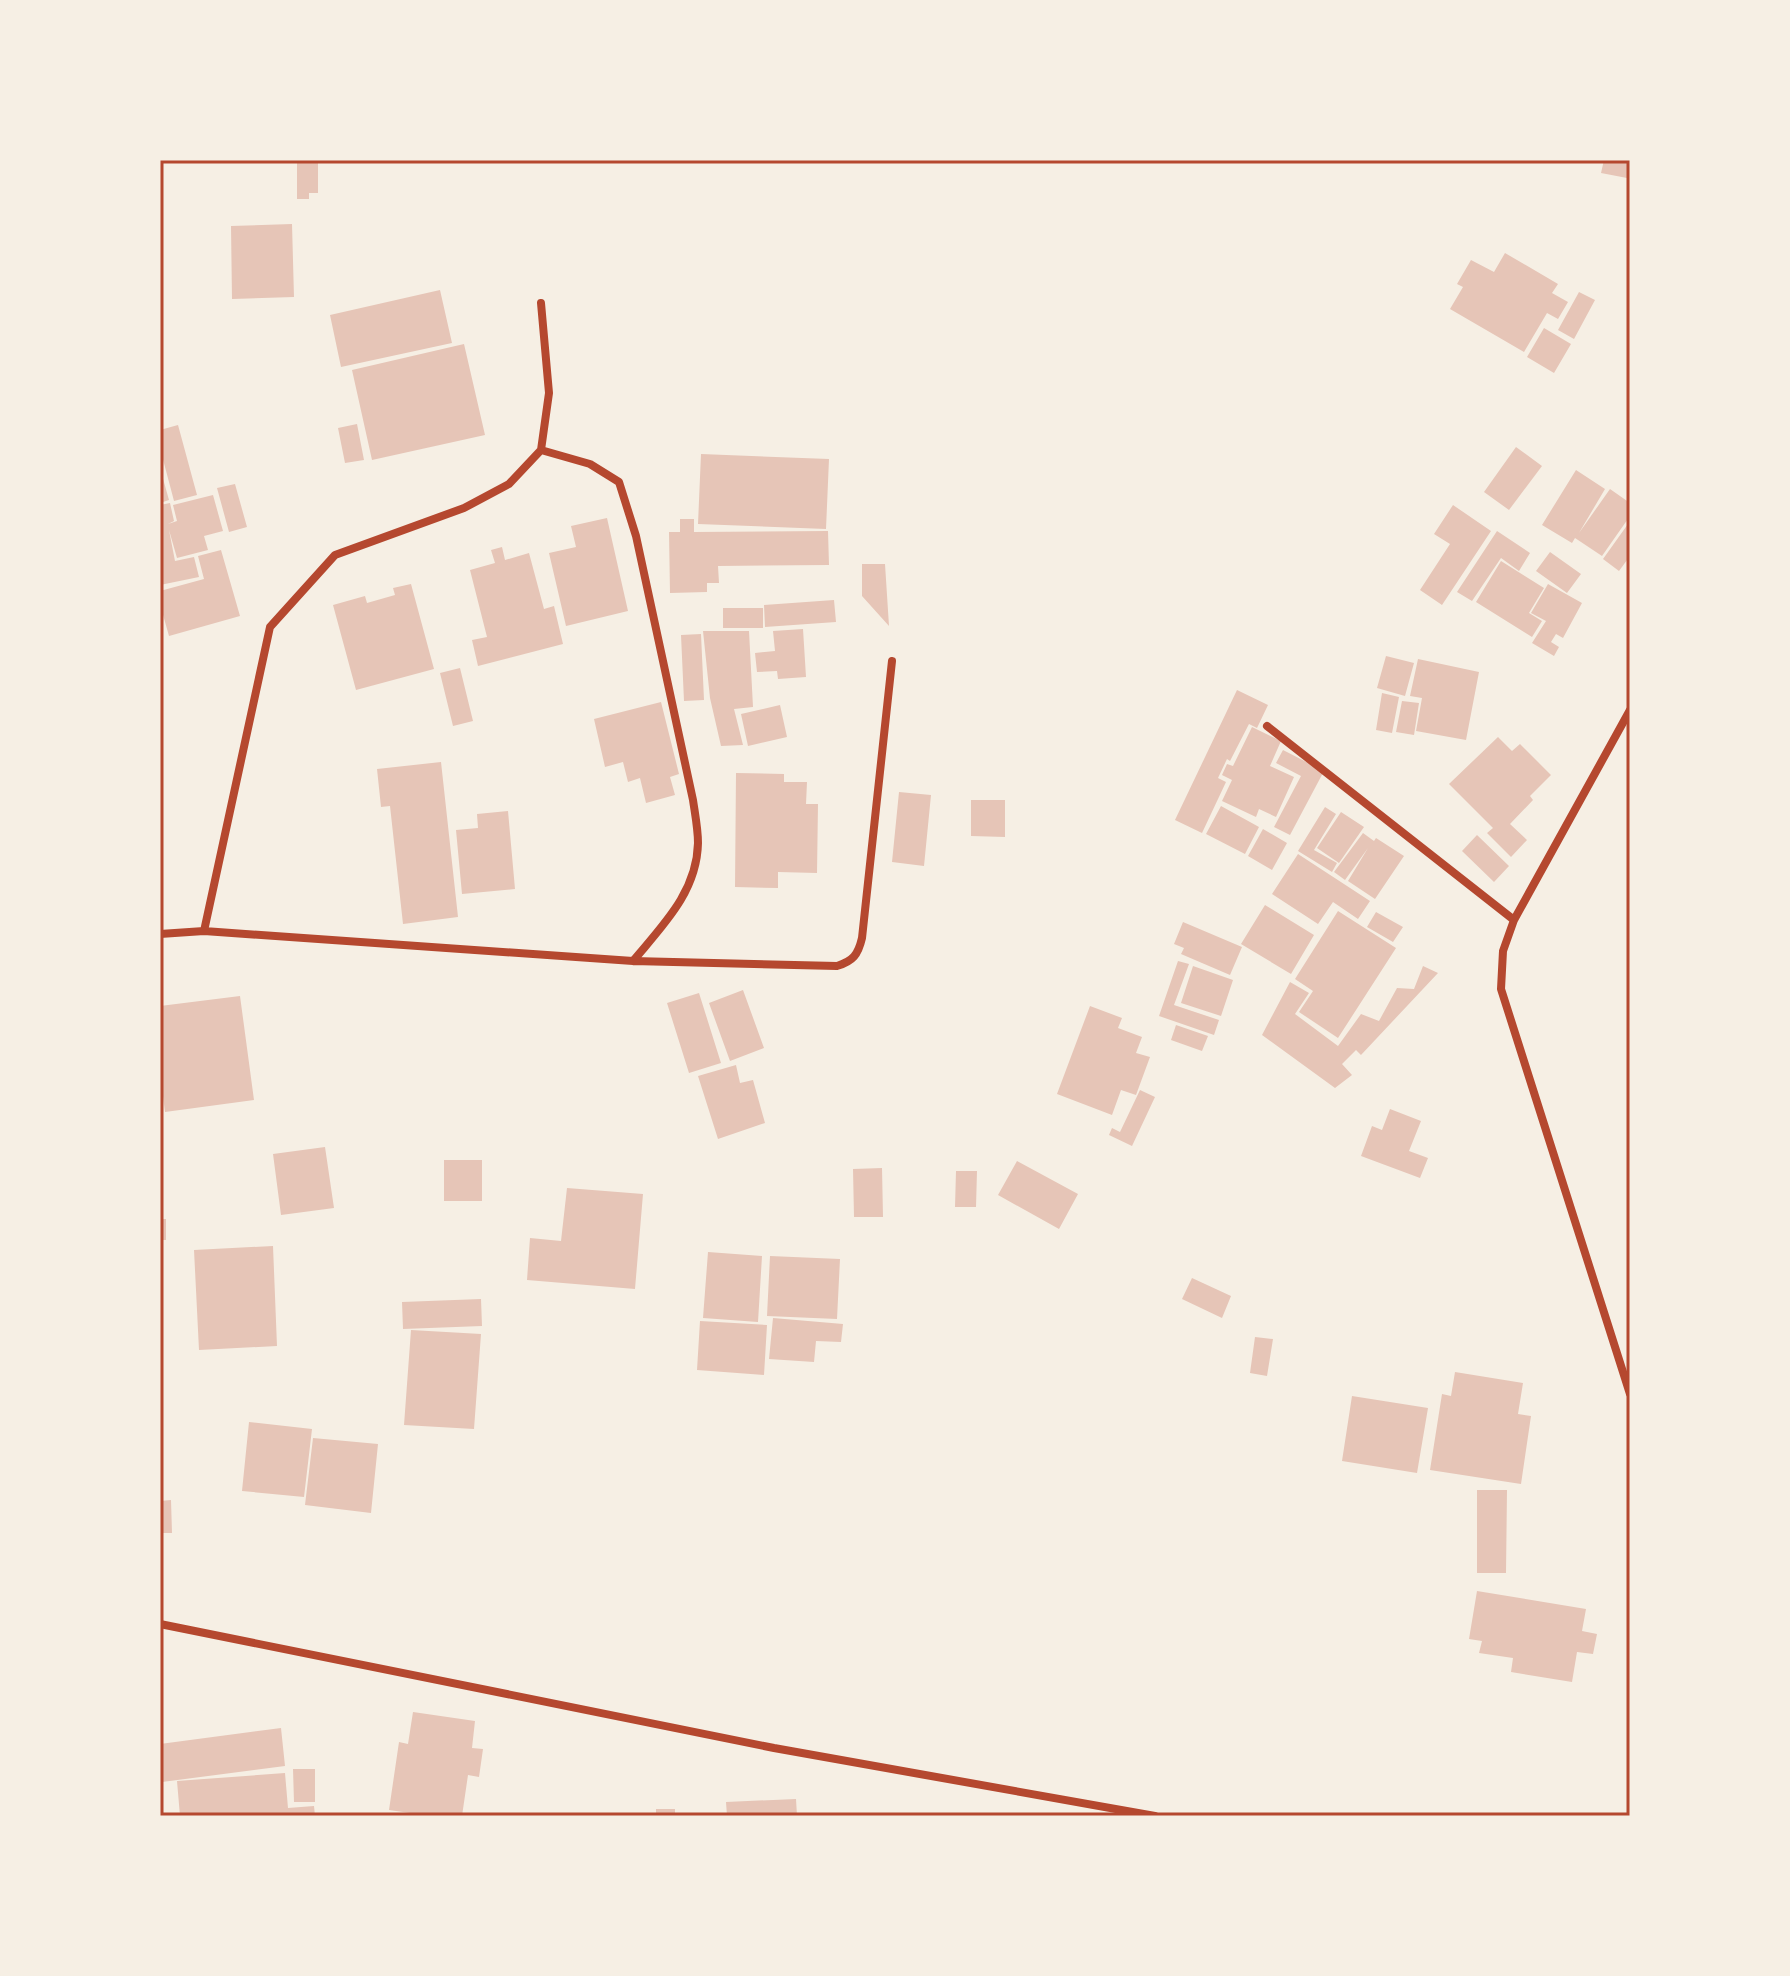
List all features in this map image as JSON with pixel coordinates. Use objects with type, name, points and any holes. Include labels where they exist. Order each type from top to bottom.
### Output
[{"type":"street","points":[[204,931],[270,627],[335,555],[464,508],[509,484],[541,450],[549,393],[541,303]]},
{"type":"street","points":[[541,450],[590,464],[619,482],[636,536],[693,800],[698,841],[696,864],[689,887],[675,911],[633,961]]},
{"type":"street","points":[[160,934],[204,931],[633,961],[837,966],[849,962],[858,954],[864,923],[892,661]]},
{"type":"street","points":[[1630,710],[1514,920],[1503,951],[1501,989],[1630,1394]]},
{"type":"street","points":[[1267,726],[1514,920]]},
{"type":"street","points":[[160,1624],[774,1748],[1155,1816]]},
{"type":"building","points":[[297,160],[318,160],[318,193],[309,193],[309,199],[297,199]]},
{"type":"building","points":[[1604,160],[1630,160],[1627,178],[1601,173]]},
{"type":"building","points":[[292,224],[294,297],[232,299],[231,226]]},
{"type":"building","points":[[1505,253],[1558,284],[1552,293],[1568,302],[1558,319],[1547,313],[1524,352],[1450,309],[1463,287],[1457,284],[1471,260],[1494,272]]},
{"type":"building","points":[[440,290],[452,343],[341,367],[330,315]]},
{"type":"building","points":[[1579,292],[1595,300],[1574,339],[1558,330]]},
{"type":"building","points":[[1544,328],[1571,344],[1554,373],[1527,357]]},
{"type":"building","points":[[464,344],[485,435],[372,460],[352,370]]},
{"type":"building","points":[[357,424],[364,460],[345,463],[338,428]]},
{"type":"building","points":[[178,425],[197,495],[174,501],[160,448],[160,430]]},
{"type":"building","points":[[1516,447],[1542,466],[1509,510],[1484,492]]},
{"type":"building","points":[[701,454],[829,459],[826,529],[698,524]]},
{"type":"building","points":[[160,468],[169,500],[160,503]]},
{"type":"building","points":[[1576,470],[1605,489],[1579,533],[1610,489],[1630,503],[1630,516],[1602,556],[1575,538],[1572,543],[1542,525]]},
{"type":"building","points":[[235,484],[247,527],[229,532],[217,488]]},
{"type":"building","points":[[213,495],[223,531],[204,536],[208,550],[177,558],[169,530],[175,561],[194,557],[199,577],[160,585],[160,505],[170,503],[174,521],[168,524],[177,521],[173,505]]},
{"type":"building","points":[[1453,505],[1491,531],[1442,605],[1420,590],[1450,544],[1434,534]]},
{"type":"building","points":[[607,518],[628,611],[566,626],[549,553],[576,547],[571,526]]},
{"type":"building","points":[[680,519],[694,519],[694,532],[828,531],[829,565],[718,566],[719,583],[707,583],[707,592],[670,593],[669,532],[680,532]]},
{"type":"building","points":[[1628,524],[1630,556],[1619,571],[1603,559]]},
{"type":"building","points":[[1497,531],[1530,553],[1519,571],[1501,558],[1472,601],[1457,592]]},
{"type":"building","points":[[502,547],[505,560],[529,553],[544,609],[554,606],[563,644],[478,666],[472,640],[487,637],[470,570],[495,563],[491,550]]},
{"type":"building","points":[[221,550],[240,616],[169,636],[160,604],[160,591],[204,579],[198,556]]},
{"type":"building","points":[[1550,552],[1581,574],[1567,593],[1536,571]]},
{"type":"building","points":[[1501,561],[1544,588],[1529,613],[1542,621],[1532,637],[1476,602]]},
{"type":"building","points":[[862,564],[885,564],[889,626],[862,596]]},
{"type":"building","points":[[411,584],[434,669],[356,690],[333,605],[365,596],[367,603],[395,595],[393,588]]},
{"type":"building","points":[[1548,584],[1582,603],[1563,638],[1556,634],[1551,642],[1559,647],[1554,656],[1532,643],[1546,621],[1531,613]]},
{"type":"building","points":[[834,600],[836,622],[765,627],[764,605]]},
{"type":"building","points":[[723,608],[763,608],[763,628],[723,628]]},
{"type":"building","points":[[803,629],[806,677],[778,679],[777,671],[757,672],[755,653],[775,651],[773,631]]},
{"type":"building","points":[[703,631],[749,631],[753,707],[734,709],[743,745],[721,746],[710,698]]},
{"type":"building","points":[[701,634],[704,700],[684,701],[681,635]]},
{"type":"building","points":[[1386,656],[1414,663],[1405,696],[1377,688]]},
{"type":"building","points":[[1418,659],[1479,672],[1466,740],[1416,731],[1422,698],[1410,696]]},
{"type":"building","points":[[460,668],[473,721],[453,726],[440,673]]},
{"type":"building","points":[[1237,690],[1268,705],[1257,728],[1249,724],[1230,761],[1227,759],[1218,778],[1226,782],[1202,833],[1175,820]]},
{"type":"building","points":[[1382,693],[1399,697],[1392,733],[1376,730]]},
{"type":"building","points":[[1402,701],[1419,703],[1414,735],[1396,732]]},
{"type":"building","points":[[661,702],[679,774],[670,777],[675,795],[646,803],[640,778],[628,782],[623,762],[605,767],[594,719]]},
{"type":"building","points":[[780,705],[787,737],[748,746],[741,714]]},
{"type":"building","points":[[1252,727],[1281,741],[1270,766],[1294,777],[1276,817],[1259,809],[1256,817],[1222,801],[1232,780],[1222,775],[1227,764],[1233,766]]},
{"type":"building","points":[[1498,737],[1512,751],[1520,744],[1551,775],[1530,796],[1533,800],[1510,824],[1527,840],[1511,857],[1487,833],[1493,828],[1449,784]]},
{"type":"building","points":[[1283,750],[1324,771],[1290,835],[1274,827],[1301,776],[1276,763]]},
{"type":"building","points":[[441,762],[458,917],[403,924],[390,806],[381,807],[377,769]]},
{"type":"building","points":[[736,773],[784,774],[784,782],[807,782],[806,804],[818,804],[817,873],[778,872],[778,888],[735,887]]},
{"type":"building","points":[[899,792],[931,795],[924,866],[892,862]]},
{"type":"building","points":[[971,800],[1005,800],[1005,837],[971,836]]},
{"type":"building","points":[[1221,806],[1259,827],[1245,854],[1206,834]]},
{"type":"building","points":[[1325,807],[1336,814],[1314,850],[1337,863],[1332,872],[1298,851]]},
{"type":"building","points":[[508,811],[515,889],[462,894],[456,830],[478,828],[477,814]]},
{"type":"building","points":[[1341,812],[1364,827],[1339,863],[1317,848]]},
{"type":"building","points":[[1263,829],[1287,843],[1272,870],[1248,856]]},
{"type":"building","points":[[1363,833],[1404,856],[1375,899],[1348,881],[1368,848],[1345,880],[1334,872]]},
{"type":"building","points":[[1477,835],[1509,866],[1494,882],[1462,851]]},
{"type":"building","points":[[1298,854],[1370,901],[1358,919],[1333,902],[1318,924],[1272,894]]},
{"type":"building","points":[[1265,905],[1314,935],[1291,974],[1241,944]]},
{"type":"building","points":[[1338,911],[1396,948],[1338,1038],[1299,1012],[1313,991],[1295,979]]},
{"type":"building","points":[[1376,912],[1403,927],[1393,942],[1367,927]]},
{"type":"building","points":[[1183,922],[1242,947],[1230,975],[1181,954],[1184,948],[1174,944]]},
{"type":"building","points":[[1178,961],[1189,964],[1174,1005],[1219,1020],[1214,1035],[1159,1016]]},
{"type":"building","points":[[1193,966],[1233,980],[1221,1016],[1181,1003]]},
{"type":"building","points":[[1423,966],[1438,973],[1361,1055],[1356,1050],[1342,1064],[1352,1075],[1335,1088],[1262,1035],[1290,982],[1309,993],[1295,1014],[1338,1046],[1361,1014],[1379,1021],[1397,988],[1414,989]]},
{"type":"building","points":[[743,990],[764,1048],[730,1061],[709,1003]]},
{"type":"building","points":[[699,993],[721,1063],[689,1073],[667,1003]]},
{"type":"building","points":[[240,996],[254,1100],[165,1112],[160,1072],[160,1006]]},
{"type":"building","points":[[1090,1006],[1122,1018],[1118,1028],[1142,1037],[1136,1053],[1150,1057],[1136,1095],[1121,1090],[1112,1115],[1057,1094]]},
{"type":"building","points":[[1176,1025],[1208,1036],[1202,1051],[1171,1040]]},
{"type":"building","points":[[736,1065],[740,1083],[753,1080],[765,1123],[718,1139],[698,1076]]},
{"type":"building","points":[[1140,1090],[1155,1097],[1132,1146],[1109,1135],[1112,1128],[1120,1132]]},
{"type":"building","points":[[1390,1109],[1421,1121],[1409,1151],[1428,1158],[1420,1178],[1361,1156],[1372,1126],[1382,1130]]},
{"type":"building","points":[[325,1147],[334,1208],[281,1215],[273,1154]]},
{"type":"building","points":[[444,1160],[482,1160],[482,1201],[444,1201]]},
{"type":"building","points":[[1017,1161],[1078,1194],[1059,1229],[998,1195]]},
{"type":"building","points":[[882,1168],[883,1217],[854,1217],[853,1169]]},
{"type":"building","points":[[956,1171],[977,1171],[976,1207],[955,1207]]},
{"type":"building","points":[[567,1188],[643,1194],[635,1289],[527,1280],[530,1238],[561,1241]]},
{"type":"building","points":[[160,1219],[166,1219],[166,1240],[160,1240]]},
{"type":"building","points":[[273,1246],[277,1346],[199,1350],[194,1250]]},
{"type":"building","points":[[708,1252],[762,1256],[758,1322],[703,1318]]},
{"type":"building","points":[[770,1256],[840,1259],[837,1319],[767,1316]]},
{"type":"building","points":[[1192,1278],[1231,1296],[1222,1318],[1182,1299]]},
{"type":"building","points":[[481,1299],[482,1326],[403,1329],[402,1302]]},
{"type":"building","points":[[773,1318],[843,1324],[841,1342],[816,1341],[814,1362],[769,1359]]},
{"type":"building","points":[[700,1321],[767,1325],[764,1375],[697,1370]]},
{"type":"building","points":[[411,1330],[481,1334],[474,1429],[404,1425]]},
{"type":"building","points":[[1255,1337],[1273,1339],[1267,1376],[1250,1373]]},
{"type":"building","points":[[1455,1372],[1523,1383],[1518,1414],[1531,1416],[1521,1484],[1430,1470],[1442,1394],[1451,1396]]},
{"type":"building","points":[[1352,1396],[1428,1408],[1417,1473],[1342,1461]]},
{"type":"building","points":[[249,1422],[312,1429],[304,1497],[242,1491]]},
{"type":"building","points":[[313,1438],[378,1444],[371,1513],[305,1505]]},
{"type":"building","points":[[1477,1490],[1507,1490],[1506,1573],[1477,1573]]},
{"type":"building","points":[[171,1500],[172,1533],[160,1533],[160,1501]]},
{"type":"building","points":[[1477,1591],[1586,1609],[1582,1631],[1597,1634],[1593,1654],[1577,1652],[1572,1682],[1511,1672],[1513,1658],[1479,1653],[1482,1641],[1469,1639]]},
{"type":"building","points":[[413,1712],[475,1721],[472,1748],[483,1749],[479,1777],[468,1775],[462,1816],[431,1816],[389,1810],[399,1742],[408,1744]]},
{"type":"building","points":[[281,1728],[285,1766],[162,1782],[160,1744]]},
{"type":"building","points":[[293,1769],[315,1769],[315,1802],[294,1802]]},
{"type":"building","points":[[285,1773],[288,1808],[314,1806],[315,1816],[180,1816],[177,1781]]},
{"type":"building","points":[[796,1799],[797,1816],[727,1816],[726,1802]]},
{"type":"building","points":[[656,1809],[675,1809],[675,1816],[656,1816]]}]
